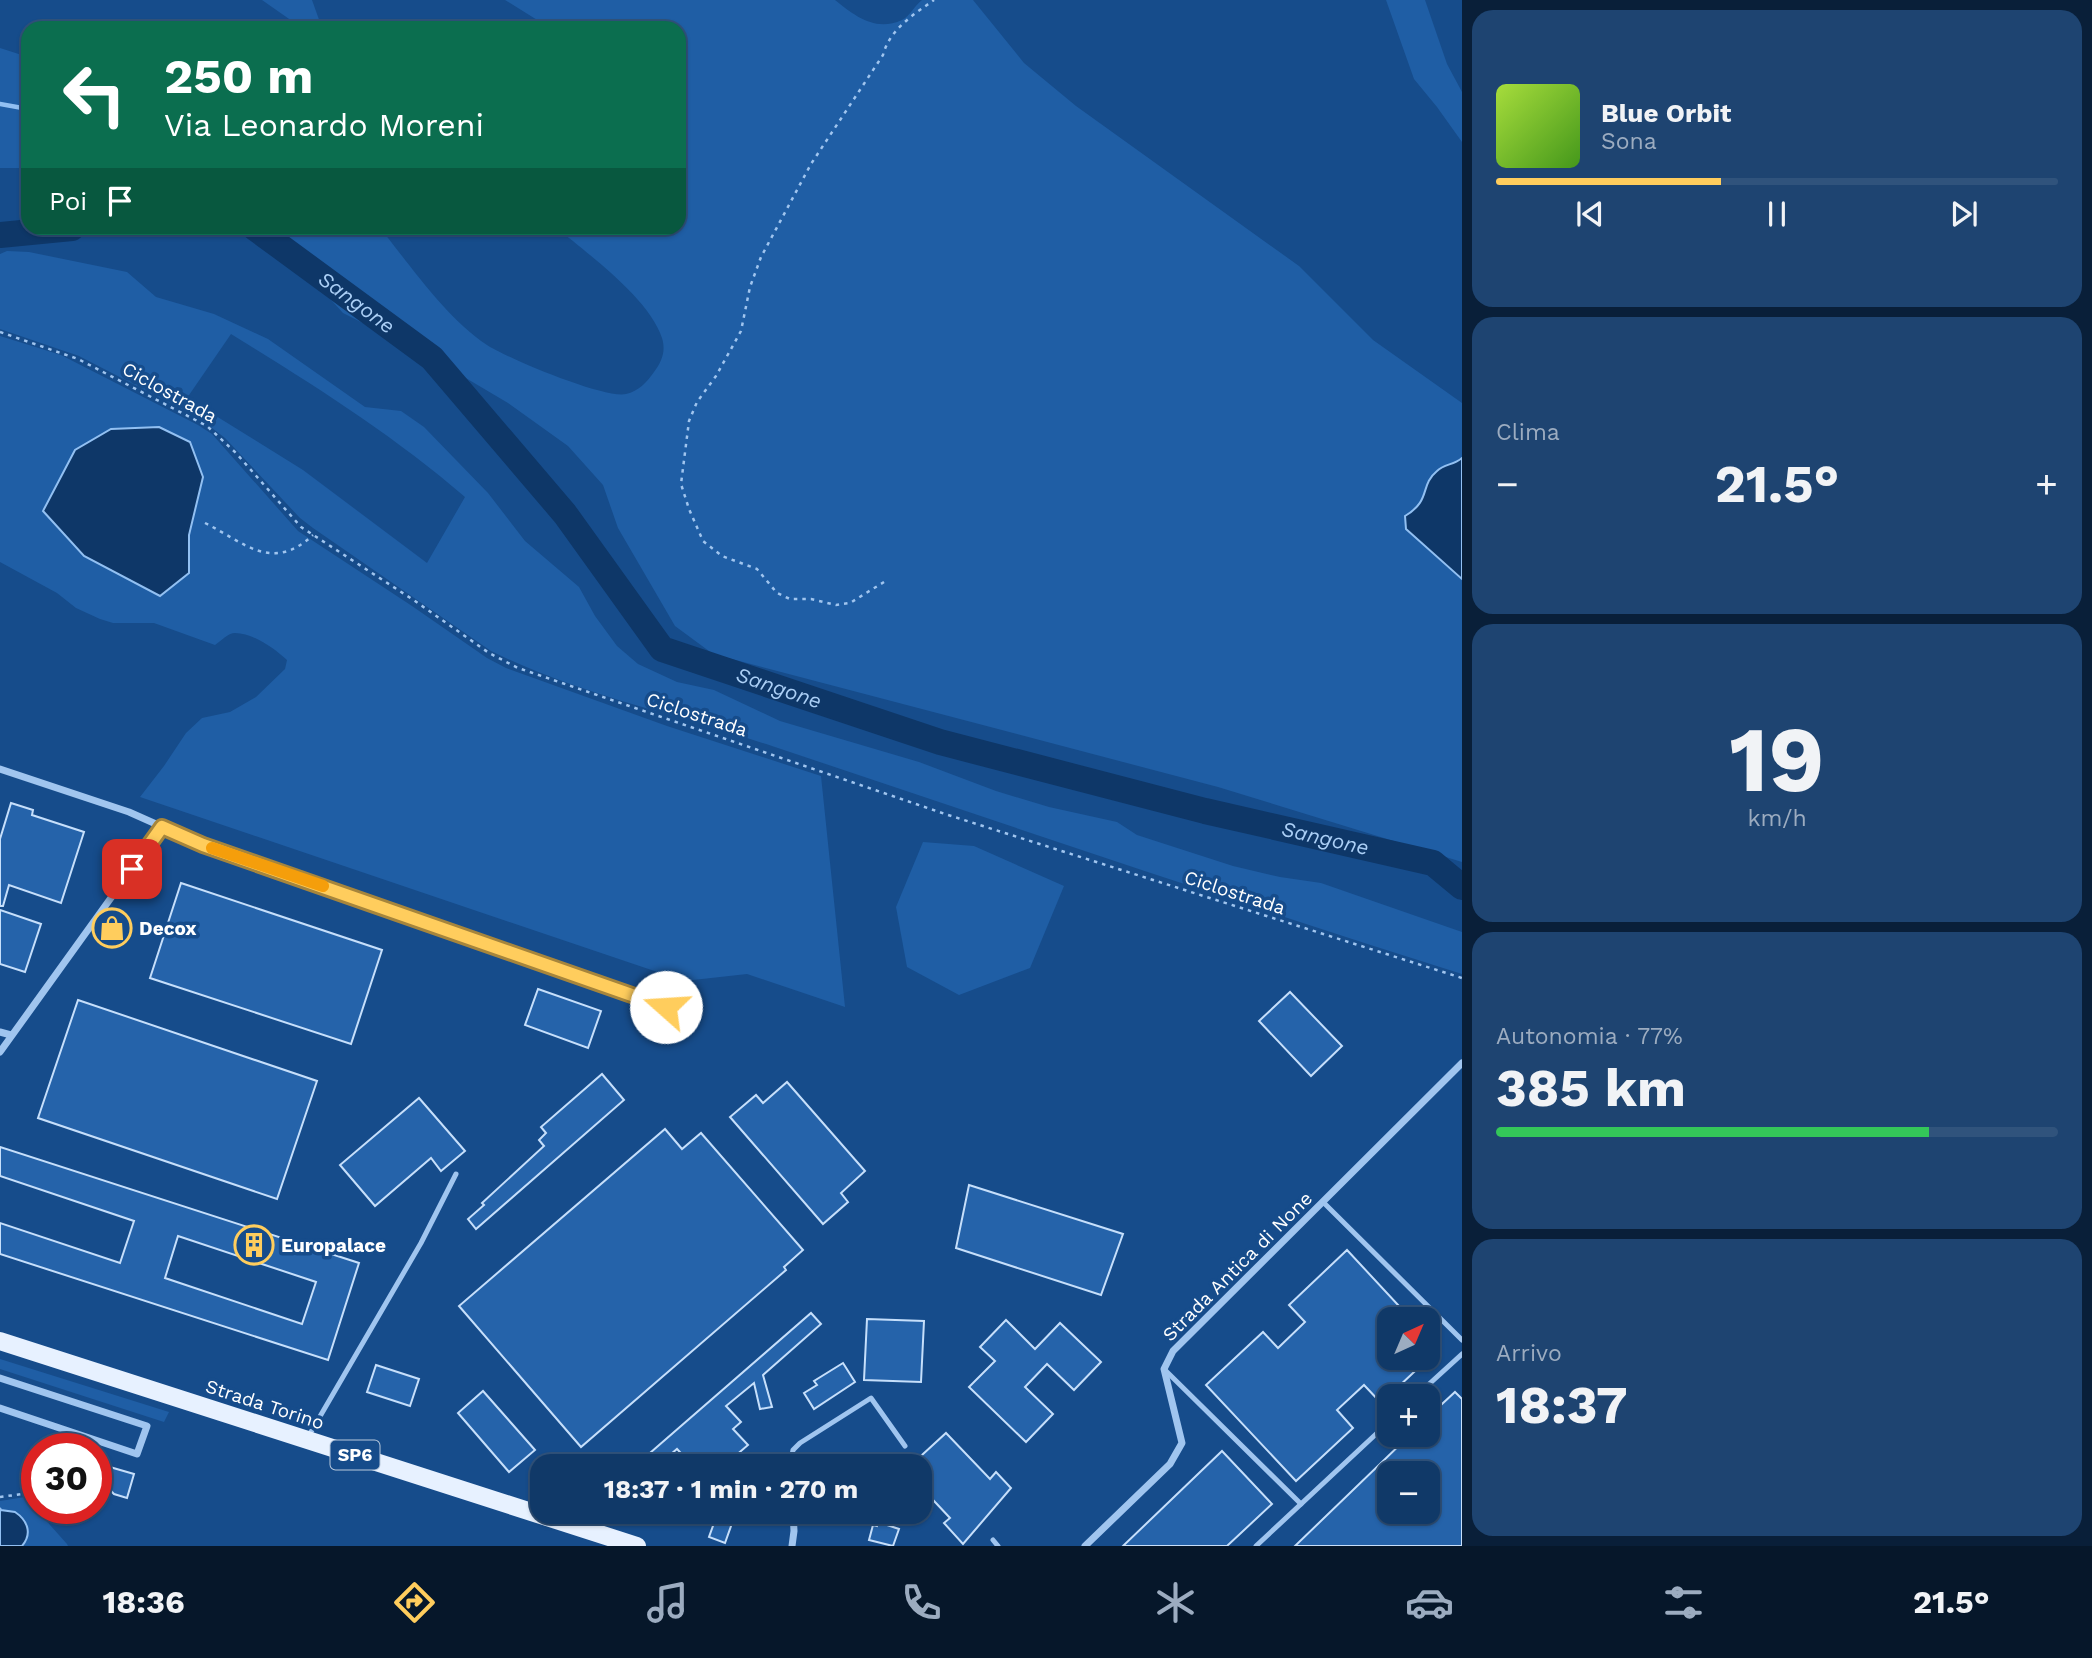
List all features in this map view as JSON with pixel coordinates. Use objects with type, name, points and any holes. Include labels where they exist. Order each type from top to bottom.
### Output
[{"type":"main road","name":"Strada Torino","points":[[0,1341],[637,1546]]},
{"type":"street","points":[[0,769],[129,812],[203,845],[666,1007]]},
{"type":"street","points":[[0,1052],[162,827]]},
{"type":"street","points":[[0,1032],[11,1035]]},
{"type":"street","name":"Strada Antica di None","points":[[1085,1546],[1170,1464],[1182,1443],[1164,1370],[1173,1351],[1462,1063]]},
{"type":"street","points":[[0,1377],[147,1426],[137,1454],[0,1408]]},
{"type":"street","points":[[792,1546],[793,1524]]},
{"type":"lane","points":[[306,1440],[421,1243],[456,1174]]},
{"type":"lane","points":[[1323,1202],[1462,1340]]},
{"type":"lane","points":[[1429,1384],[1462,1354]]},
{"type":"lane","points":[[1164,1370],[1301,1504]]},
{"type":"lane","points":[[793,1454],[800,1443],[871,1398],[905,1446]]},
{"type":"lane","points":[[1256,1546],[1377,1433]]},
{"type":"lane","points":[[993,1540],[998,1546]]},
{"type":"path","points":[[884,582],[850,603],[836,605],[811,599],[790,598],[777,593],[757,569],[722,556],[704,541],[681,484],[689,421],[697,402],[716,376],[741,331],[750,287],[761,257],[811,164],[883,55],[887,41],[915,13],[934,0]]},
{"type":"path","name":"Ciclostrada","points":[[0,332],[78,359],[207,426],[236,453],[301,527],[489,653],[527,671],[945,814],[1462,978]]},
{"type":"path","points":[[205,523],[254,551],[281,554],[301,546],[313,535]]},
{"type":"path","points":[[0,1497],[21,1494]]},
{"type":"shaded area","points":[[262,0],[312,0],[320,21],[292,21]]},
{"type":"shaded area","points":[[505,0],[835,0],[858,17],[883,24],[902,20],[922,0],[973,0],[1024,63],[1076,106],[1299,266],[1373,340],[1462,403],[1462,458],[1427,482],[1425,498],[1407,529],[1462,579],[1462,862],[1218,787],[713,654],[675,626],[618,528],[603,485],[568,446],[508,403],[432,358],[343,313],[272,235],[385,235],[443,306],[487,345],[534,368],[598,390],[626,394],[645,383],[663,356],[662,338],[655,323],[617,278],[566,235],[686,235],[686,21],[539,21]]},
{"type":"shaded area","points":[[1386,0],[1425,0],[1447,64],[1462,92],[1462,142],[1414,79]]},
{"type":"shaded area","points":[[0,48],[21,55],[21,168],[0,168]]},
{"type":"shaded area","points":[[7,251],[29,252],[127,272],[156,297],[214,314],[268,339],[365,407],[401,411],[424,427],[488,493],[525,541],[579,587],[595,616],[617,646],[638,664],[677,682],[714,690],[780,721],[919,762],[996,791],[1049,807],[1117,822],[1137,835],[1233,866],[1321,883],[1462,932],[1462,974],[772,746],[594,692],[491,651],[300,518],[225,438],[199,418],[79,356],[0,329],[0,254]],"holes":[[[231,334],[380,431],[465,497],[427,563],[303,470],[187,398]]]},
{"type":"shaded area","points":[[0,336],[61,355],[212,434],[298,531],[487,658],[506,668],[667,726],[821,776],[845,1007],[747,974],[684,981],[140,797],[186,733],[202,718],[230,712],[256,697],[285,669],[287,660],[263,642],[242,634],[230,634],[215,645],[154,623],[113,623],[100,619],[76,608],[57,593],[0,562]],"holes":[[[75,450],[194,514],[189,535],[43,511]]]},
{"type":"shaded area","points":[[159,427],[190,442],[203,477],[189,535],[189,573],[160,596],[84,556],[43,511],[75,450],[111,429]]},
{"type":"shaded area","points":[[1462,458],[1462,579],[1406,529],[1405,516],[1419,504],[1428,482],[1437,471]]},
{"type":"shaded area","points":[[923,842],[974,846],[1064,886],[1030,968],[959,995],[907,967],[896,907]]},
{"type":"shaded area","points":[[0,1359],[169,1412],[164,1422],[0,1369]]},
{"type":"shaded area","points":[[21,1498],[21,1524],[49,1524],[68,1546],[0,1546],[0,1501]]},
{"type":"shaded area","points":[[0,1508],[15,1512],[21,1517],[21,1524],[26,1524],[28,1532],[22,1546],[0,1546]]},
{"type":"building","points":[[11,803],[33,810],[32,815],[84,832],[61,903],[9,885],[3,906],[0,906],[0,839]]},
{"type":"building","points":[[181,883],[382,950],[351,1044],[150,978]]},
{"type":"building","points":[[0,910],[41,924],[25,972],[0,964]]},
{"type":"building","points":[[538,989],[601,1011],[588,1048],[525,1025]]},
{"type":"building","points":[[1290,992],[1342,1046],[1311,1076],[1259,1021]]},
{"type":"building","points":[[78,1000],[317,1081],[277,1199],[38,1118]]},
{"type":"building","points":[[602,1074],[624,1100],[476,1229],[468,1219],[544,1146],[539,1140],[546,1133],[541,1127]]},
{"type":"building","points":[[787,1082],[865,1171],[841,1193],[848,1202],[823,1224],[730,1117],[756,1095],[763,1103]]},
{"type":"building","points":[[419,1098],[465,1151],[441,1171],[431,1158],[375,1206],[340,1165]]},
{"type":"building","points":[[665,1129],[682,1149],[701,1133],[803,1250],[784,1267],[786,1270],[581,1447],[459,1306]]},
{"type":"building","name":"Europalace","points":[[0,1147],[359,1263],[328,1360],[0,1254],[0,1223],[120,1263],[134,1221],[0,1176]],"holes":[[[178,1236],[316,1282],[302,1324],[165,1278]]]},
{"type":"building","points":[[969,1185],[1123,1234],[1101,1295],[956,1248]]},
{"type":"building","points":[[1347,1250],[1400,1307],[1377,1307],[1377,1370],[1416,1370],[1401,1384],[1377,1384],[1377,1399],[1364,1385],[1337,1410],[1353,1428],[1296,1481],[1206,1385],[1263,1332],[1278,1348],[1305,1322],[1289,1305]]},
{"type":"building","points":[[811,1313],[821,1324],[763,1375],[772,1407],[760,1409],[754,1383],[726,1406],[741,1422],[733,1429],[748,1445],[738,1454],[682,1454],[677,1449],[671,1454],[649,1454]]},
{"type":"building","points":[[867,1319],[924,1321],[921,1382],[864,1380]]},
{"type":"building","points":[[1006,1320],[1035,1349],[1060,1323],[1101,1362],[1074,1390],[1047,1364],[1025,1387],[1053,1414],[1026,1442],[969,1387],[995,1361],[980,1347]]},
{"type":"building","points":[[843,1363],[855,1382],[814,1409],[804,1393],[817,1385],[814,1381]]},
{"type":"building","points":[[376,1365],[419,1379],[410,1406],[367,1392]]},
{"type":"building","points":[[483,1391],[535,1450],[509,1472],[458,1413]]},
{"type":"building","points":[[1455,1392],[1462,1399],[1462,1546],[1295,1546],[1377,1467],[1377,1524],[1440,1524],[1440,1461],[1383,1461],[1398,1447],[1440,1447],[1440,1406]]},
{"type":"building","points":[[946,1433],[990,1479],[996,1472],[1011,1488],[963,1544],[944,1523],[950,1518],[932,1499],[932,1454],[923,1454]]},
{"type":"building","points":[[1222,1451],[1272,1504],[1227,1546],[1123,1546]]},
{"type":"building","points":[[112,1468],[134,1474],[127,1498],[114,1494]]},
{"type":"building","points":[[714,1524],[732,1524],[725,1543],[709,1537]]},
{"type":"building","points":[[884,1524],[899,1529],[893,1546],[869,1540],[873,1525]]},
{"type":"waterway","points":[[0,104],[21,108]]},
{"type":"waterway","name":"Sangone","points":[[0,235],[21,233]]},
{"type":"waterway","name":"Sangone","points":[[265,235],[432,358],[565,514],[662,649],[940,742],[1205,811],[1433,863],[1462,887]]},
{"type":"slow traffic","points":[[212,848],[323,886]]},
{"type":"place","name":"Decox","points":[[112,928]]},
{"type":"place","name":"Europalace","points":[[254,1245]]},
{"type":"route","points":[[132,869],[162,827],[203,845],[666,1007]]}]
